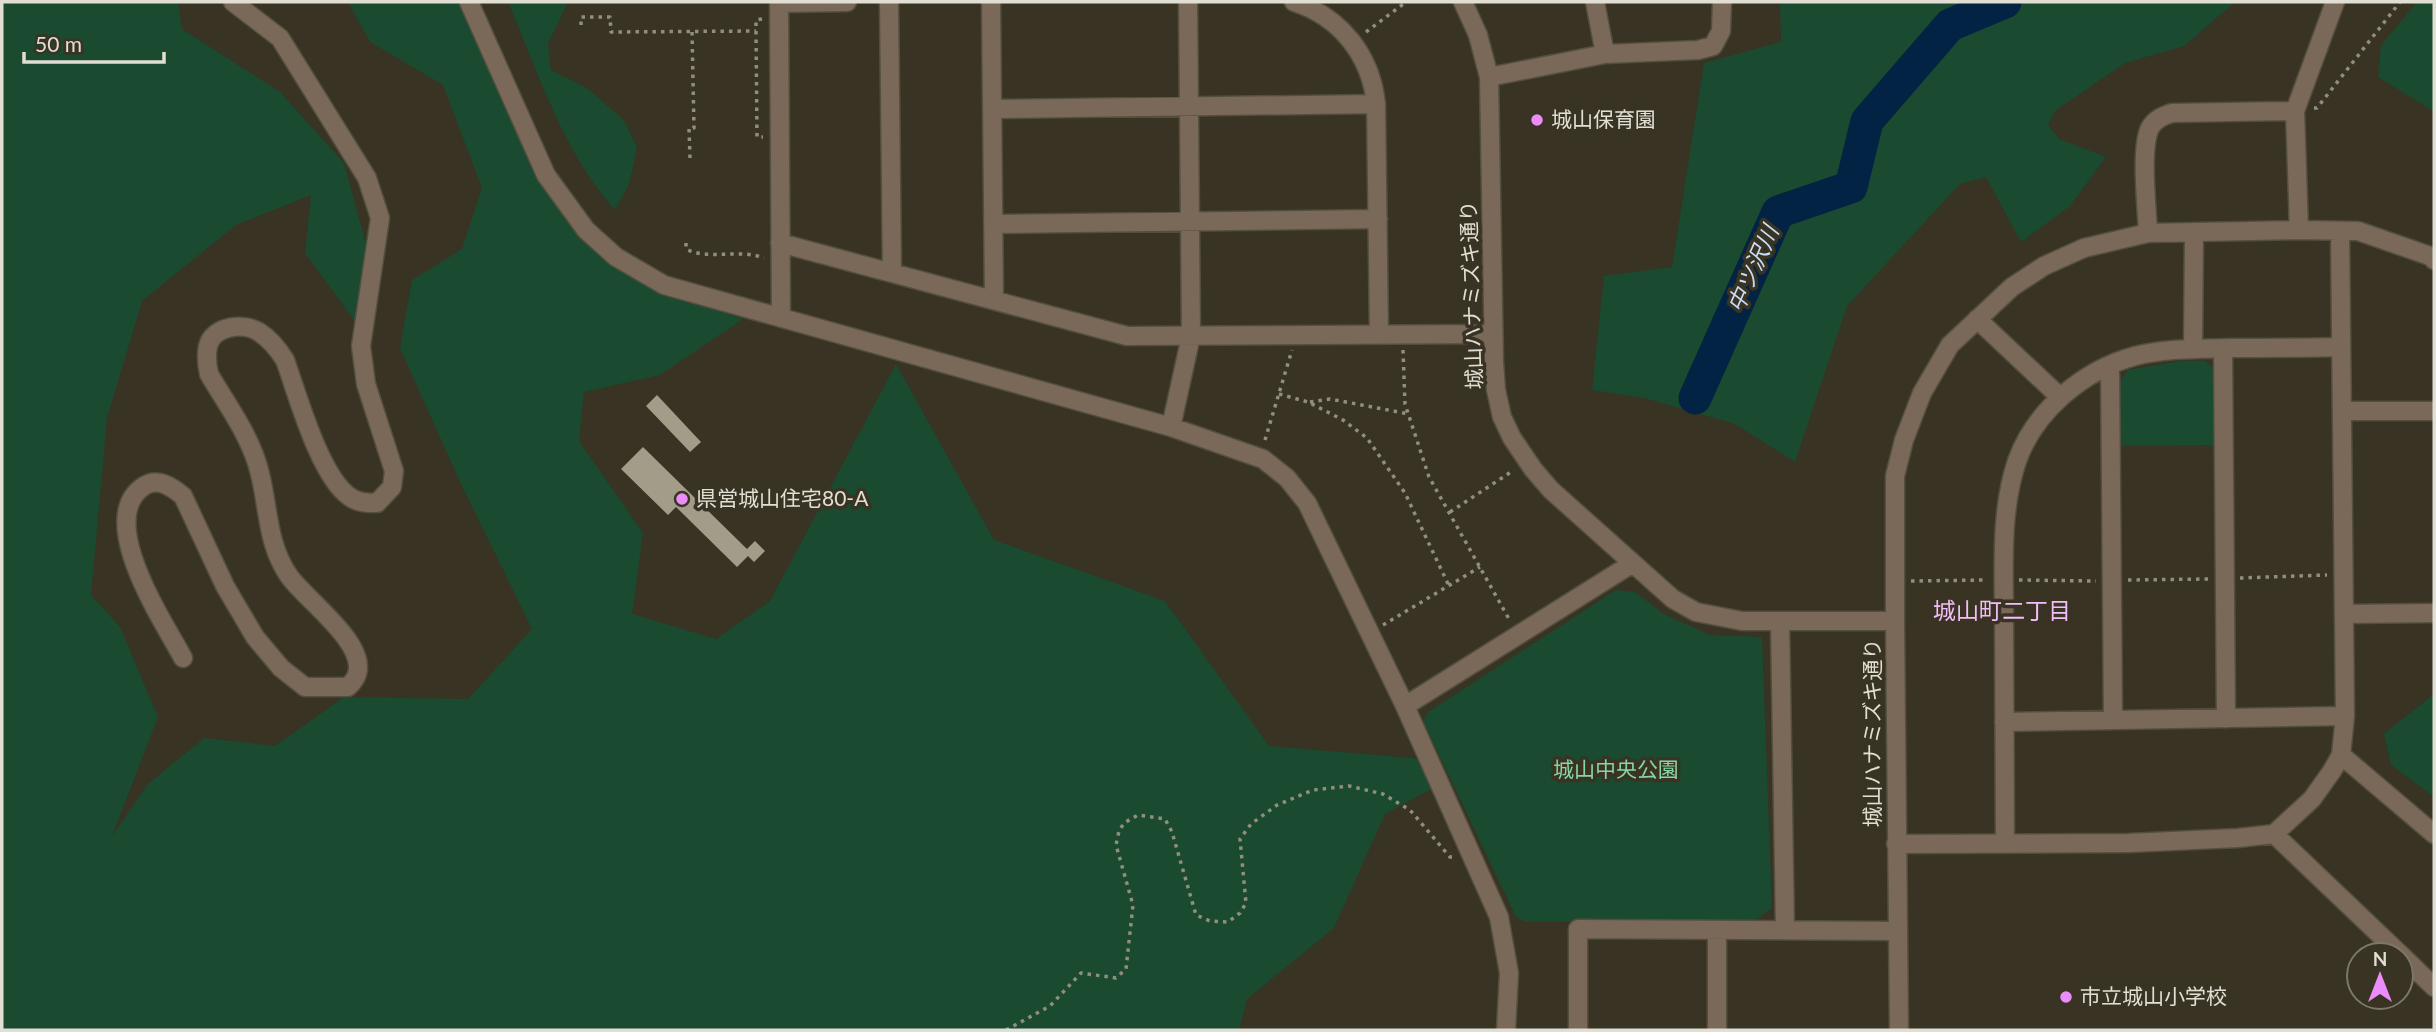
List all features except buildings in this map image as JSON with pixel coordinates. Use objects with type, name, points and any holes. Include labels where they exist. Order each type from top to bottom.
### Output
[{"type":"street","points":[[183,658],[137,572],[128,539],[126,514],[134,497],[144,486],[155,482],[172,487],[183,496],[225,586],[255,637],[281,668],[306,687],[348,687],[358,674],[356,653],[344,635],[290,578],[274,552],[260,473],[251,446],[209,374],[206,361],[208,344],[216,332],[237,326],[257,330],[276,346],[285,360],[324,464],[338,487],[352,499],[377,503],[393,487],[394,471],[366,384],[361,346],[380,218],[367,178],[280,38],[233,2]]},
{"type":"street","points":[[469,2],[545,175],[586,230],[617,257],[664,285],[1171,426],[1259,457],[1287,478],[1307,503],[1370,633],[1499,916],[1509,973],[1506,1030]]},
{"type":"street","points":[[781,318],[779,2],[847,2]]},
{"type":"street","points":[[889,2],[892,273]]},
{"type":"street","points":[[991,2],[994,300]]},
{"type":"street","points":[[1171,426],[1191,336],[1188,2]]},
{"type":"street","points":[[1294,2],[1329,19],[1353,43],[1371,75],[1376,104],[1380,334]]},
{"type":"street","name":"城山ハナミズキ通り","points":[[1463,2],[1478,35],[1492,101],[1493,334],[1496,390],[1502,417],[1511,438],[1527,461],[1551,490],[1673,599],[1696,612],[1742,621],[1895,621],[1899,1030]]},
{"type":"street","points":[[1595,2],[1605,54]]},
{"type":"street","points":[[1489,77],[1605,54],[1698,50],[1713,46],[1721,31],[1722,2]]},
{"type":"street","points":[[2299,230],[2295,111],[2335,2]]},
{"type":"street","points":[[992,109],[1376,104]]},
{"type":"street","points":[[2148,233],[2145,145],[2151,126],[2159,117],[2172,113],[2295,111]]},
{"type":"street","points":[[993,224],[1378,219]]},
{"type":"street","points":[[1896,844],[2129,843],[2238,838],[2274,834],[2312,799],[2342,755],[2345,716],[2340,231]]},
{"type":"street","points":[[1895,621],[1895,486],[1904,440],[1922,393],[1950,345],[2012,287],[2044,266],[2084,248],[2148,233],[2358,231],[2434,260]]},
{"type":"street","points":[[2193,349],[2194,233]]},
{"type":"street","points":[[780,243],[1127,336],[1493,334]]},
{"type":"street","points":[[1977,319],[2060,397]]},
{"type":"street","points":[[2005,842],[2005,542],[2010,489],[2017,461],[2041,418],[2060,397],[2085,379],[2110,365],[2136,356],[2193,349],[2342,347]]},
{"type":"street","points":[[2223,349],[2227,719]]},
{"type":"street","points":[[2110,365],[2113,719]]},
{"type":"street","points":[[2342,411],[2434,411]]},
{"type":"street","points":[[1405,706],[1633,563]]},
{"type":"street","points":[[2344,614],[2434,613]]},
{"type":"street","points":[[1780,621],[1785,930]]},
{"type":"street","points":[[2004,722],[2345,716]]},
{"type":"street","points":[[2342,755],[2434,834]]},
{"type":"street","points":[[2274,834],[2386,941]]},
{"type":"street","points":[[1578,1030],[1578,929],[1898,931]]},
{"type":"street","points":[[1717,930],[1717,1030]]},
{"type":"street","points":[[2415,969],[2434,987]]},
{"type":"path","points":[[1353,43],[1406,2]]},
{"type":"path","points":[[2295,111],[2317,108],[2400,2]]},
{"type":"path","points":[[581,25],[581,17],[610,17],[611,32],[756,31]]},
{"type":"path","points":[[768,19],[756,20],[756,31],[757,137],[769,137]]},
{"type":"path","points":[[690,158],[689,128],[694,128],[692,32]]},
{"type":"path","points":[[686,243],[686,249],[698,255],[754,254],[770,261]]},
{"type":"path","points":[[1402,334],[1405,404],[1429,477],[1518,635]]},
{"type":"path","points":[[1259,457],[1297,335]]},
{"type":"path","points":[[1279,394],[1308,402],[1343,420],[1367,438],[1405,494],[1449,586]]},
{"type":"path","points":[[1308,402],[1330,399],[1409,415]]},
{"type":"path","points":[[1450,513],[1527,461]]},
{"type":"path","points":[[1370,633],[1480,567]]},
{"type":"path","points":[[1006,1030],[1050,1006],[1081,974],[1116,978],[1126,968],[1133,905],[1116,845],[1124,823],[1138,815],[1165,819],[1196,915],[1210,921],[1228,922],[1240,914],[1246,903],[1240,839],[1251,824],[1277,805],[1313,790],[1349,786],[1383,794],[1410,810],[1450,857],[1471,855]]},
{"type":"green space","points":[[2,2],[178,2],[182,29],[280,92],[344,163],[372,266],[356,323],[305,253],[311,195],[236,225],[142,301],[107,418],[91,595],[120,627],[158,717],[112,836],[148,784],[204,738],[275,746],[344,697],[468,699],[532,629],[460,482],[400,348],[412,280],[462,249],[482,188],[443,85],[370,42],[348,2],[471,2],[571,227],[644,285],[743,319],[660,375],[584,392],[579,441],[643,533],[632,614],[716,639],[770,601],[896,364],[994,540],[1165,601],[1269,746],[1435,760],[1441,784],[1385,814],[1334,928],[1247,999],[1239,1030],[2,1030]]},
{"type":"green space","points":[[508,2],[568,2],[548,44],[551,70],[587,88],[624,120],[637,148],[629,184],[615,210],[597,187],[566,137]]},
{"type":"green space","points":[[1780,2],[2235,2],[2184,46],[2125,63],[2056,110],[2048,125],[2059,139],[2106,157],[2070,206],[2021,242],[1986,177],[1960,184],[1847,306],[1795,462],[1735,424],[1644,398],[1592,390],[1604,276],[1672,267],[1704,63],[1781,42]]},
{"type":"green space","points":[[2417,2],[2434,2],[2433,111],[2378,77],[2381,45]]},
{"type":"green space","points":[[2181,361],[2205,361],[2214,368],[2213,445],[2120,446],[2119,383],[2128,370]]},
{"type":"green space","name":"城山中央公園","points":[[1616,590],[1635,592],[1664,614],[1710,635],[1762,637],[1772,908],[1754,921],[1526,922],[1516,917],[1423,721],[1428,712]]},
{"type":"green space","points":[[2434,694],[2434,797],[2391,765],[2384,734]]},
{"type":"waterway","name":"中ツ沢川","points":[[1695,398],[1778,212],[1851,187],[1867,121],[1950,25],[2005,2]]},
{"type":"place","name":"城山保育園","points":[[1537,120]]},
{"type":"place","name":"県営城山住宅80-A","points":[[682,499]]},
{"type":"place","name":"市立城山小学校","points":[[2066,997]]},
{"type":"district","name":"城山町二丁目","points":[[2002,611]]}]
